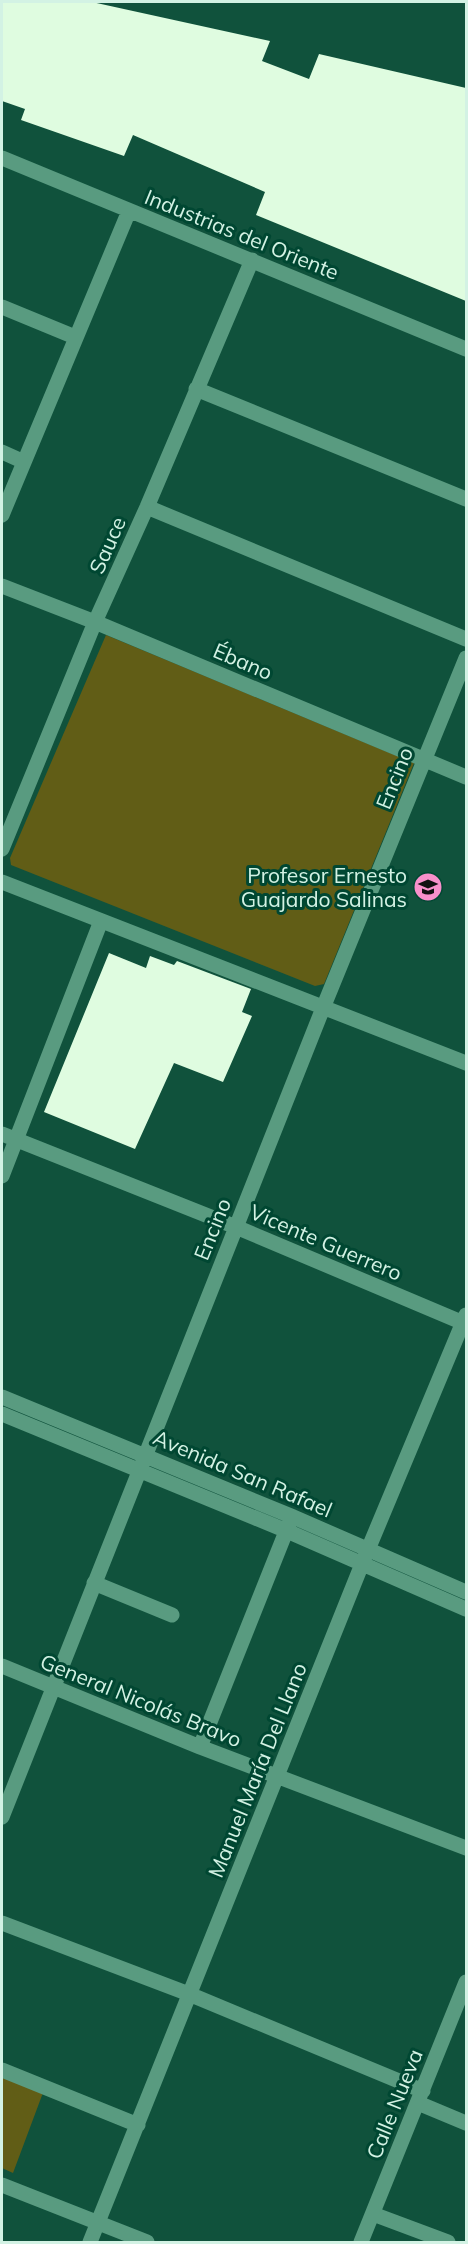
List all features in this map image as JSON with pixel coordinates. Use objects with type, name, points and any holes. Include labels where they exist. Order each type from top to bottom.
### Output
[{"type":"street","name":"Industrias del Oriente","points":[[2,158],[466,349]]},
{"type":"street","points":[[2,514],[22,461],[129,211]]},
{"type":"street","name":"Sauce","points":[[2,849],[95,622],[147,507],[252,260]]},
{"type":"street","points":[[2,307],[75,337]]},
{"type":"street","points":[[196,389],[466,499]]},
{"type":"street","points":[[2,452],[22,461]]},
{"type":"street","points":[[147,507],[466,639]]},
{"type":"street","name":"Ébano","points":[[2,586],[95,622],[466,777]]},
{"type":"street","name":"Encino","points":[[2,1817],[323,1008],[466,658]]},
{"type":"street","points":[[2,882],[466,1064]]},
{"type":"street","points":[[2,1176],[8,1137],[101,921]]},
{"type":"street","name":"Vicente Guerrero","points":[[8,1137],[465,1321]]},
{"type":"street","name":"Manuel María Del Llano","points":[[90,2242],[362,1564],[465,1321]]},
{"type":"street","name":"Avenida San Rafael","points":[[2,1397],[369,1548],[466,1592]]},
{"type":"street","name":"Avenida San Rafael","points":[[2,1414],[140,1470],[466,1609]]},
{"type":"street","points":[[201,1747],[287,1532],[291,1516]]},
{"type":"street","points":[[94,1583],[172,1615]]},
{"type":"street","name":"General Nicolás Bravo","points":[[2,1666],[277,1777],[466,1848]]},
{"type":"street","points":[[2,1923],[189,1994],[420,2097],[466,2123]]},
{"type":"street","name":"Calle Nueva","points":[[361,2242],[465,1991]]},
{"type":"street","points":[[2,2070],[138,2125]]},
{"type":"street","points":[[2,2185],[147,2242]]},
{"type":"street","points":[[373,2214],[448,2242]]},
{"type":"shaded area","points":[[106,635],[414,763],[324,984],[315,986],[11,865],[10,858]]},
{"type":"shaded area","points":[[2,2073],[44,2090],[13,2173],[2,2168]]},
{"type":"building","points":[[2,2],[92,2],[270,41],[262,61],[309,79],[319,54],[466,88],[466,301],[256,215],[265,192],[133,135],[124,156],[21,120],[25,109],[2,101]]},
{"type":"building","points":[[109,953],[146,968],[150,956],[174,965],[177,961],[251,989],[242,1012],[252,1016],[223,1082],[174,1063],[135,1149],[44,1112]]},
{"type":"place","name":"Profesor Ernesto Guajardo Salinas","points":[[428,887]]}]
